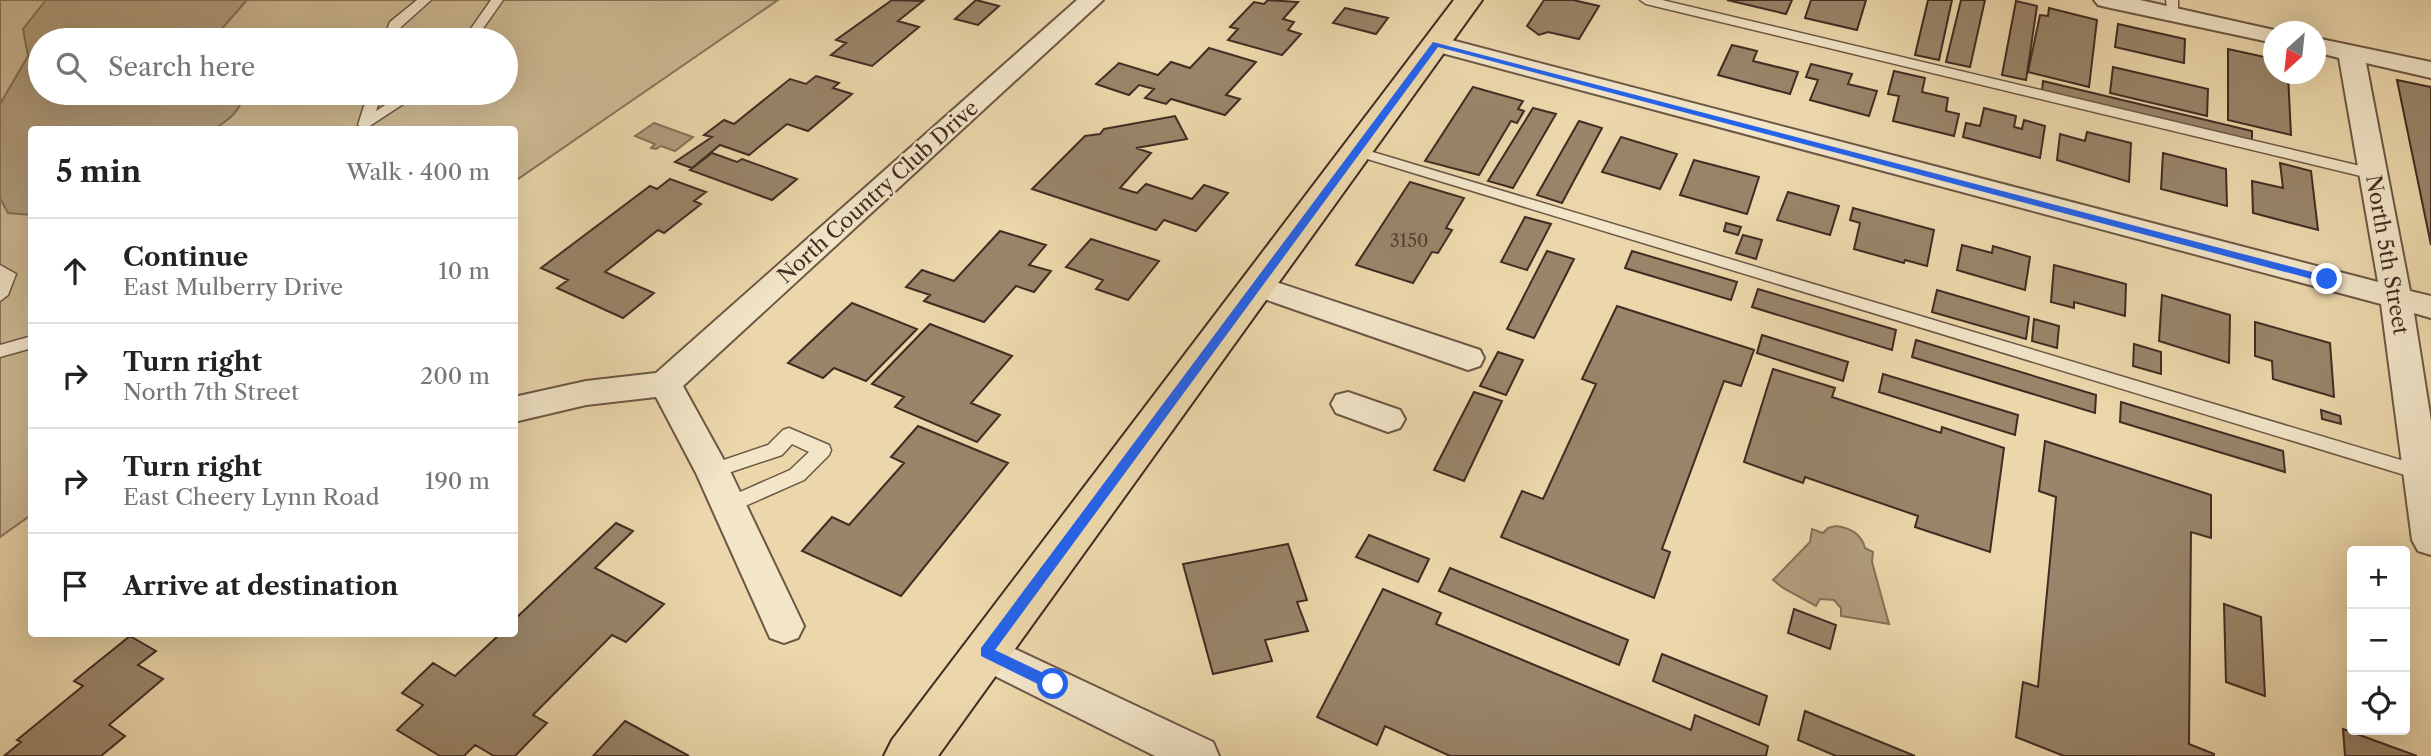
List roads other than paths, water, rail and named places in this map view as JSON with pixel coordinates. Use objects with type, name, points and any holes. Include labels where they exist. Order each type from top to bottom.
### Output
[{"type":"main road","points":[[909,756],[1468,0]]},
{"type":"street","name":"North Country Club Drive","points":[[665,384],[1091,0]]},
{"type":"street","points":[[2120,2],[2173,7],[2263,33]]},
{"type":"street","points":[[1436,44],[2431,307]]},
{"type":"street","points":[[2326,47],[2431,70]]},
{"type":"street","name":"North 5th Street","points":[[2351,53],[2426,474],[2431,540]]},
{"type":"street","points":[[1258,286],[1468,358]]},
{"type":"street","points":[[518,409],[586,393],[665,384],[692,428],[784,626]]},
{"type":"street","points":[[1348,404],[1388,419]]},
{"type":"street","points":[[985,652],[1198,756]]},
{"type":"lane","points":[[394,28],[425,0]]},
{"type":"lane","points":[[478,28],[497,0]]},
{"type":"lane","points":[[1646,0],[2373,174]]},
{"type":"lane","points":[[363,126],[371,105]]},
{"type":"lane","points":[[364,126],[395,105]]},
{"type":"lane","points":[[1356,151],[2426,474]]},
{"type":"lane","points":[[0,270],[8,274],[0,295]]},
{"type":"lane","points":[[0,351],[28,343]]},
{"type":"lane","points":[[713,471],[775,450],[789,435],[822,450],[797,475],[729,505]]}]
